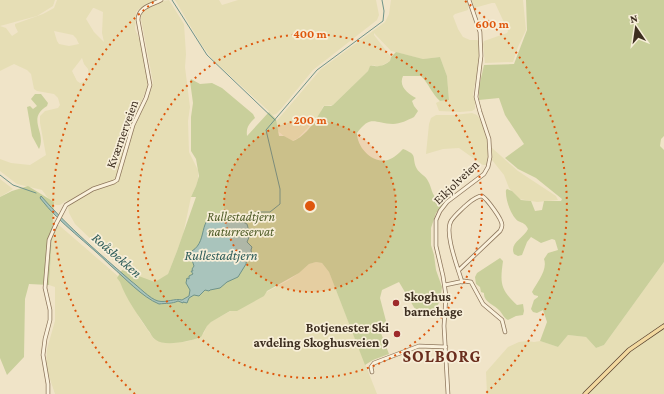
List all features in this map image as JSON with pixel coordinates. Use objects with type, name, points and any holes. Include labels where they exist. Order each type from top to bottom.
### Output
[{"type":"main road","points":[[585,394],[629,350],[664,326]]},
{"type":"street","name":"Kværnerveien","points":[[48,394],[48,384],[43,355],[50,315],[45,293],[49,240],[58,218],[66,205],[93,189],[117,180],[133,125],[149,88],[150,79],[138,20],[139,14],[143,9],[161,0]]},
{"type":"street","name":"Eikjolveien","points":[[448,394],[444,323],[446,305],[445,286],[436,246],[435,224],[437,216],[447,202],[484,174],[490,157],[489,139],[476,97],[481,56],[480,32],[469,0]]},
{"type":"street","points":[[459,270],[500,231],[502,227],[501,222],[488,201],[482,196],[477,197],[463,208],[450,222],[451,245],[462,282]]},
{"type":"street","points":[[445,286],[466,281],[472,283],[484,305],[502,320],[505,332]]},
{"type":"street","points":[[372,372],[374,363],[415,347],[446,347]]},
{"type":"shaded area","points":[[0,0],[55,0],[53,6],[37,16],[0,26]]},
{"type":"shaded area","points":[[57,0],[157,0],[136,12],[135,29],[141,43],[148,80],[147,88],[131,126],[121,160],[117,162],[121,167],[133,129],[151,90],[153,82],[141,19],[142,12],[145,9],[163,1],[169,0],[184,24],[186,54],[185,67],[190,107],[188,121],[189,152],[198,170],[198,179],[191,197],[183,235],[177,251],[168,274],[157,284],[137,283],[75,224],[69,213],[68,207],[70,205],[66,201],[60,205],[56,205],[51,202],[42,190],[17,184],[0,171],[0,159],[11,163],[30,165],[46,155],[40,116],[45,111],[58,108],[60,105],[58,98],[54,94],[37,91],[34,89],[31,74],[27,70],[14,64],[0,71],[0,26],[6,28],[12,36],[18,32],[15,24],[43,14],[54,8]],"holes":[[[93,8],[103,12],[102,33],[104,42],[94,32],[86,19]],[[54,31],[73,35],[79,44],[69,46],[59,44]],[[82,58],[88,69],[89,75],[86,81],[80,83],[77,81],[72,71]]]},
{"type":"shaded area","points":[[175,0],[219,0],[222,5],[238,0],[376,0],[379,15],[377,20],[313,70],[281,109],[273,115],[213,60],[201,44]]},
{"type":"shaded area","points":[[391,0],[467,0],[468,10],[453,16],[463,37],[470,40],[479,41],[479,63],[473,94],[475,109],[472,111],[460,112],[439,111],[436,103],[449,100],[447,76],[440,57],[423,59],[391,51],[374,33],[391,57],[390,61],[381,66],[373,65],[370,67],[368,71],[333,105],[323,106],[320,115],[298,138],[292,141],[274,128],[274,124],[321,69],[385,22],[389,14]]},
{"type":"shaded area","points":[[472,0],[523,0],[526,30],[513,62],[485,63],[484,41],[507,33],[508,31],[495,3],[474,8]]},
{"type":"shaded area","points":[[472,113],[477,115],[480,119],[487,139],[488,156],[486,165],[483,165],[459,148],[443,149],[426,154],[431,118],[436,115]]},
{"type":"shaded area","points":[[492,148],[518,171],[556,196],[558,200],[537,202],[519,199],[509,188],[504,175],[492,160]]},
{"type":"shaded area","points":[[0,179],[13,189],[0,197]]},
{"type":"shaded area","points":[[53,220],[119,277],[122,286],[140,319],[154,339],[165,343],[190,341],[204,333],[207,325],[212,321],[289,280],[309,264],[316,262],[322,263],[329,272],[377,394],[55,394],[46,367],[47,349],[55,321],[55,287],[49,285]]},
{"type":"shaded area","points":[[664,262],[664,394],[487,394],[486,372],[508,347],[519,342],[540,341],[558,347],[568,335],[586,337],[596,348],[604,345]]},
{"type":"green space","points":[[526,0],[664,0],[664,136],[661,139],[660,146],[664,150],[664,262],[604,345],[596,348],[586,337],[568,335],[558,347],[540,341],[547,322],[543,310],[537,313],[533,312],[531,309],[534,300],[538,297],[532,292],[545,267],[544,259],[548,253],[558,250],[555,240],[552,239],[541,243],[531,237],[527,242],[522,255],[518,256],[514,254],[513,250],[515,244],[528,229],[523,223],[515,219],[508,202],[506,190],[512,191],[521,200],[531,201],[535,211],[542,210],[544,201],[561,201],[562,199],[536,178],[518,169],[505,158],[524,144],[505,115],[499,98],[479,100],[479,87],[484,65],[514,64],[527,30]]},
{"type":"green space","name":"Rullestadtjern naturreservat","points":[[396,52],[423,59],[440,57],[447,76],[449,100],[440,101],[421,76],[403,76],[403,87],[407,92],[416,98],[412,101],[418,111],[414,117],[396,124],[387,124],[374,121],[370,122],[362,127],[357,133],[363,149],[367,154],[377,160],[388,160],[403,149],[411,153],[414,157],[417,169],[427,179],[434,196],[439,200],[447,195],[450,196],[436,213],[431,228],[431,245],[436,270],[442,287],[440,301],[429,318],[415,309],[399,282],[382,290],[380,298],[386,321],[379,328],[389,354],[373,360],[365,365],[329,272],[322,263],[316,262],[309,264],[299,273],[267,291],[264,296],[237,311],[230,311],[211,322],[201,337],[185,342],[172,343],[160,342],[155,339],[132,307],[117,278],[122,270],[155,282],[168,274],[177,251],[196,197],[191,197],[199,176],[196,159],[191,151],[191,117],[193,103],[191,79],[200,84],[212,83],[222,88],[253,114],[255,118],[248,126],[247,136],[269,112],[276,119],[279,136],[284,136],[293,141],[298,139],[307,131],[324,106],[333,105],[368,71],[370,66],[382,66],[390,61],[391,57]]},
{"type":"green space","points":[[35,94],[41,94],[48,103],[47,106],[41,111],[37,121],[41,137],[39,149],[32,136],[27,107],[30,106],[33,109],[37,106],[31,99]]},
{"type":"green space","points":[[28,186],[54,202],[49,285],[29,284],[25,299],[24,357],[7,375],[0,358],[0,197]]},
{"type":"green space","points":[[500,258],[503,261],[502,285],[504,290],[517,305],[523,304],[524,311],[523,315],[516,316],[508,320],[498,309],[485,299],[484,293],[481,292],[480,287],[476,284],[475,277],[477,273]]},
{"type":"water","name":"Rullestadtjern","points":[[41,196],[62,219],[96,250],[151,298],[158,301],[182,300],[189,296],[190,290],[186,283],[187,278],[189,279],[189,276],[193,274],[191,271],[193,271],[192,269],[194,266],[192,251],[201,240],[206,222],[216,215],[228,215],[235,221],[247,224],[250,235],[247,242],[252,247],[252,255],[247,257],[246,264],[238,277],[227,282],[220,288],[209,291],[205,290],[199,296],[194,295],[189,298],[187,303],[178,301],[159,304],[146,297],[134,287],[65,225],[40,198]]},
{"type":"waterway","points":[[172,0],[207,55],[275,120]]},
{"type":"waterway","points":[[234,218],[256,212],[270,212],[280,204],[280,189],[266,130],[317,70],[383,21],[384,11],[382,0]]},
{"type":"waterway","name":"Roåsbekken","points":[[0,175],[13,185],[36,193]]},
{"type":"place","name":"Skoghus barnehage","points":[[396,303]]},
{"type":"place","name":"Botjenester Ski avdeling Skoghusveien 9","points":[[397,334]]},
{"type":"district","name":"SOLBORG","points":[[442,356]]}]
